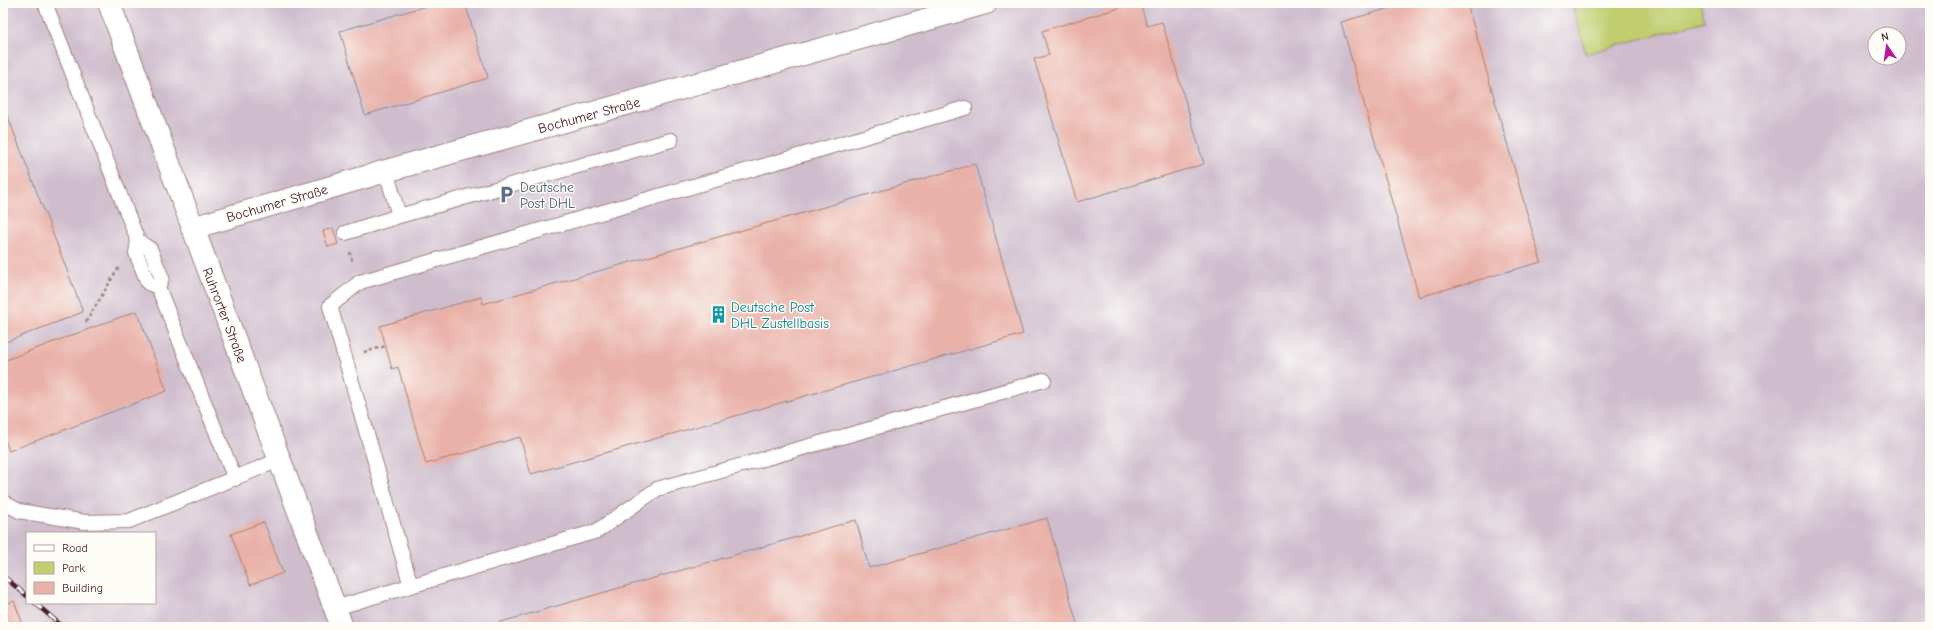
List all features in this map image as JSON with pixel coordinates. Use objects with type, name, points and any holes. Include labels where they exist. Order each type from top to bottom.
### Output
[{"type":"street","name":"Ruhrorter Straße","points":[[109,3],[338,618]]},
{"type":"street","name":"Bochumer Straße","points":[[192,228],[386,171],[986,3]]},
{"type":"lane","points":[[45,3],[138,241],[136,253],[148,283],[158,287],[235,479]]},
{"type":"lane","points":[[411,586],[330,306],[360,282],[965,108]]},
{"type":"lane","points":[[345,233],[399,216],[671,140]]},
{"type":"lane","points":[[386,171],[399,216]]},
{"type":"lane","points":[[338,618],[411,586],[597,531],[657,489],[1044,380]]},
{"type":"lane","points":[[3,502],[19,511],[85,522],[129,521],[279,460]]},
{"type":"path","points":[[345,233],[360,282]]},
{"type":"shaded area","points":[[3,3],[1930,3],[1930,627],[3,627]]},
{"type":"green space","points":[[1572,3],[1700,3],[1705,21],[1586,54]]},
{"type":"building","points":[[436,3],[465,3],[488,78],[365,115],[340,31]]},
{"type":"building","points":[[1140,3],[1147,26],[1162,22],[1204,164],[1077,202],[1034,59],[1049,55],[1042,31]]},
{"type":"building","points":[[1408,3],[1467,3],[1541,262],[1419,297],[1341,22]]},
{"type":"building","points":[[3,104],[83,312],[3,343]]},
{"type":"building","name":"Deutsche Post DHL Zustellbasis","points":[[975,164],[1023,334],[531,474],[520,437],[426,464],[398,367],[392,369],[380,326],[481,297],[483,304]]},
{"type":"building","points":[[333,228],[338,244],[328,247],[323,231]]},
{"type":"building","points":[[137,311],[167,391],[9,451],[3,435],[3,361]]},
{"type":"building","points":[[1047,518],[1078,627],[487,626],[856,520],[869,568]]},
{"type":"building","points":[[264,522],[283,573],[250,585],[231,534]]},
{"type":"building","points":[[14,601],[24,627],[3,627],[3,605]]},
{"type":"railway","points":[[3,576],[26,595]]},
{"type":"railway","points":[[36,604],[63,627]]},
{"type":"place","name":"Deutsche Post DHL","points":[[507,195]]},
{"type":"place","name":"Deutsche Post DHL Zustellbasis","points":[[718,315]]}]
